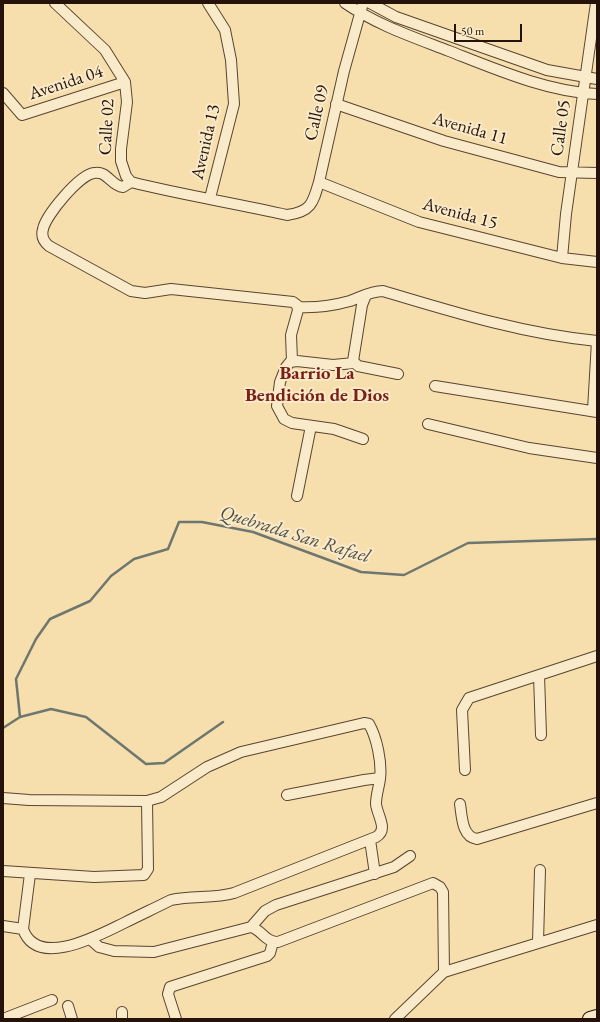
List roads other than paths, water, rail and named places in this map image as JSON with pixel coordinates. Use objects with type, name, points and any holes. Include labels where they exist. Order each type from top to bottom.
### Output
[{"type":"main road","points":[[590,1019],[597,1017]]},
{"type":"street","name":"Calle 02","points":[[55,3],[105,50],[125,82],[127,102],[121,142],[121,161],[126,176],[131,182]]},
{"type":"street","name":"Avenida 13","points":[[208,3],[225,30],[231,60],[234,104],[210,198]]},
{"type":"street","points":[[345,3],[379,24],[522,78],[583,94],[597,94]]},
{"type":"street","name":"Calle 09","points":[[210,198],[287,215],[298,214],[308,209],[315,197],[320,182],[336,104],[359,13],[363,3]]},
{"type":"street","points":[[370,3],[396,17],[532,65],[585,78],[597,79]]},
{"type":"street","name":"Calle 05","points":[[562,258],[572,172],[596,3]]},
{"type":"street","name":"Avenida 04","points":[[3,93],[22,115],[125,82]]},
{"type":"street","name":"Avenida 11","points":[[336,104],[444,141],[559,172],[597,173]]},
{"type":"street","points":[[210,198],[164,190],[131,182],[123,188],[117,187],[106,175],[97,172],[90,174],[76,183],[49,216],[42,231],[45,241],[49,246],[131,291],[145,293],[171,289],[190,290],[290,302],[298,307],[324,308],[374,292],[383,291],[488,322],[559,337],[597,341],[595,411],[435,386]]},
{"type":"street","name":"Avenida 15","points":[[320,182],[419,222],[562,258],[597,262]]},
{"type":"street","points":[[354,363],[352,357],[360,312],[366,295]]},
{"type":"street","points":[[298,307],[297,316],[291,335],[292,361],[286,367],[280,382],[277,402],[278,410],[288,422],[342,430],[363,438]]},
{"type":"street","points":[[292,361],[333,365],[354,363],[358,366],[398,374]]},
{"type":"street","points":[[428,424],[536,449],[597,458]]},
{"type":"street","points":[[297,496],[311,426]]},
{"type":"street","points":[[464,770],[462,710],[466,702],[473,696],[597,656]]},
{"type":"street","points":[[539,675],[541,686],[542,734]]},
{"type":"street","points":[[3,798],[147,801],[160,798],[207,767],[241,752],[364,723],[369,724],[373,732],[380,778],[376,804],[382,828],[378,836],[370,840],[234,893],[216,897],[171,900],[76,945],[46,947],[31,940],[23,929],[30,874]]},
{"type":"street","points":[[287,795],[380,778]]},
{"type":"street","points":[[3,871],[30,874],[94,877],[144,875],[148,869],[147,801]]},
{"type":"street","points":[[460,804],[466,832],[470,837],[478,839],[597,803]]},
{"type":"street","points":[[370,840],[375,874]]},
{"type":"street","points":[[90,939],[99,947],[114,951],[154,952],[251,927],[265,911],[276,905],[375,874],[394,867],[410,856]]},
{"type":"street","points":[[538,942],[540,870]]},
{"type":"street","points":[[251,927],[273,942],[290,938],[301,932],[433,883],[440,887],[443,892],[444,972]]},
{"type":"street","points":[[395,1019],[444,972],[597,925]]},
{"type":"street","points":[[3,926],[23,929]]},
{"type":"street","points":[[176,1019],[168,994],[170,987],[267,956],[270,953],[273,942]]},
{"type":"street","points":[[3,1019],[52,1000]]},
{"type":"street","points":[[68,1006],[72,1019]]},
{"type":"waterway","name":"Quebrada San Rafael","points":[[20,717],[16,679],[36,639],[50,619],[90,601],[111,576],[134,559],[168,549],[179,522],[202,522],[253,532],[361,572],[404,575],[468,543],[597,539]]},
{"type":"waterway","points":[[3,728],[20,717],[51,709],[86,717],[146,764],[164,763],[223,722]]},
{"type":"district","name":"Barrio La Bendición de Dios","points":[[317,385]]}]
